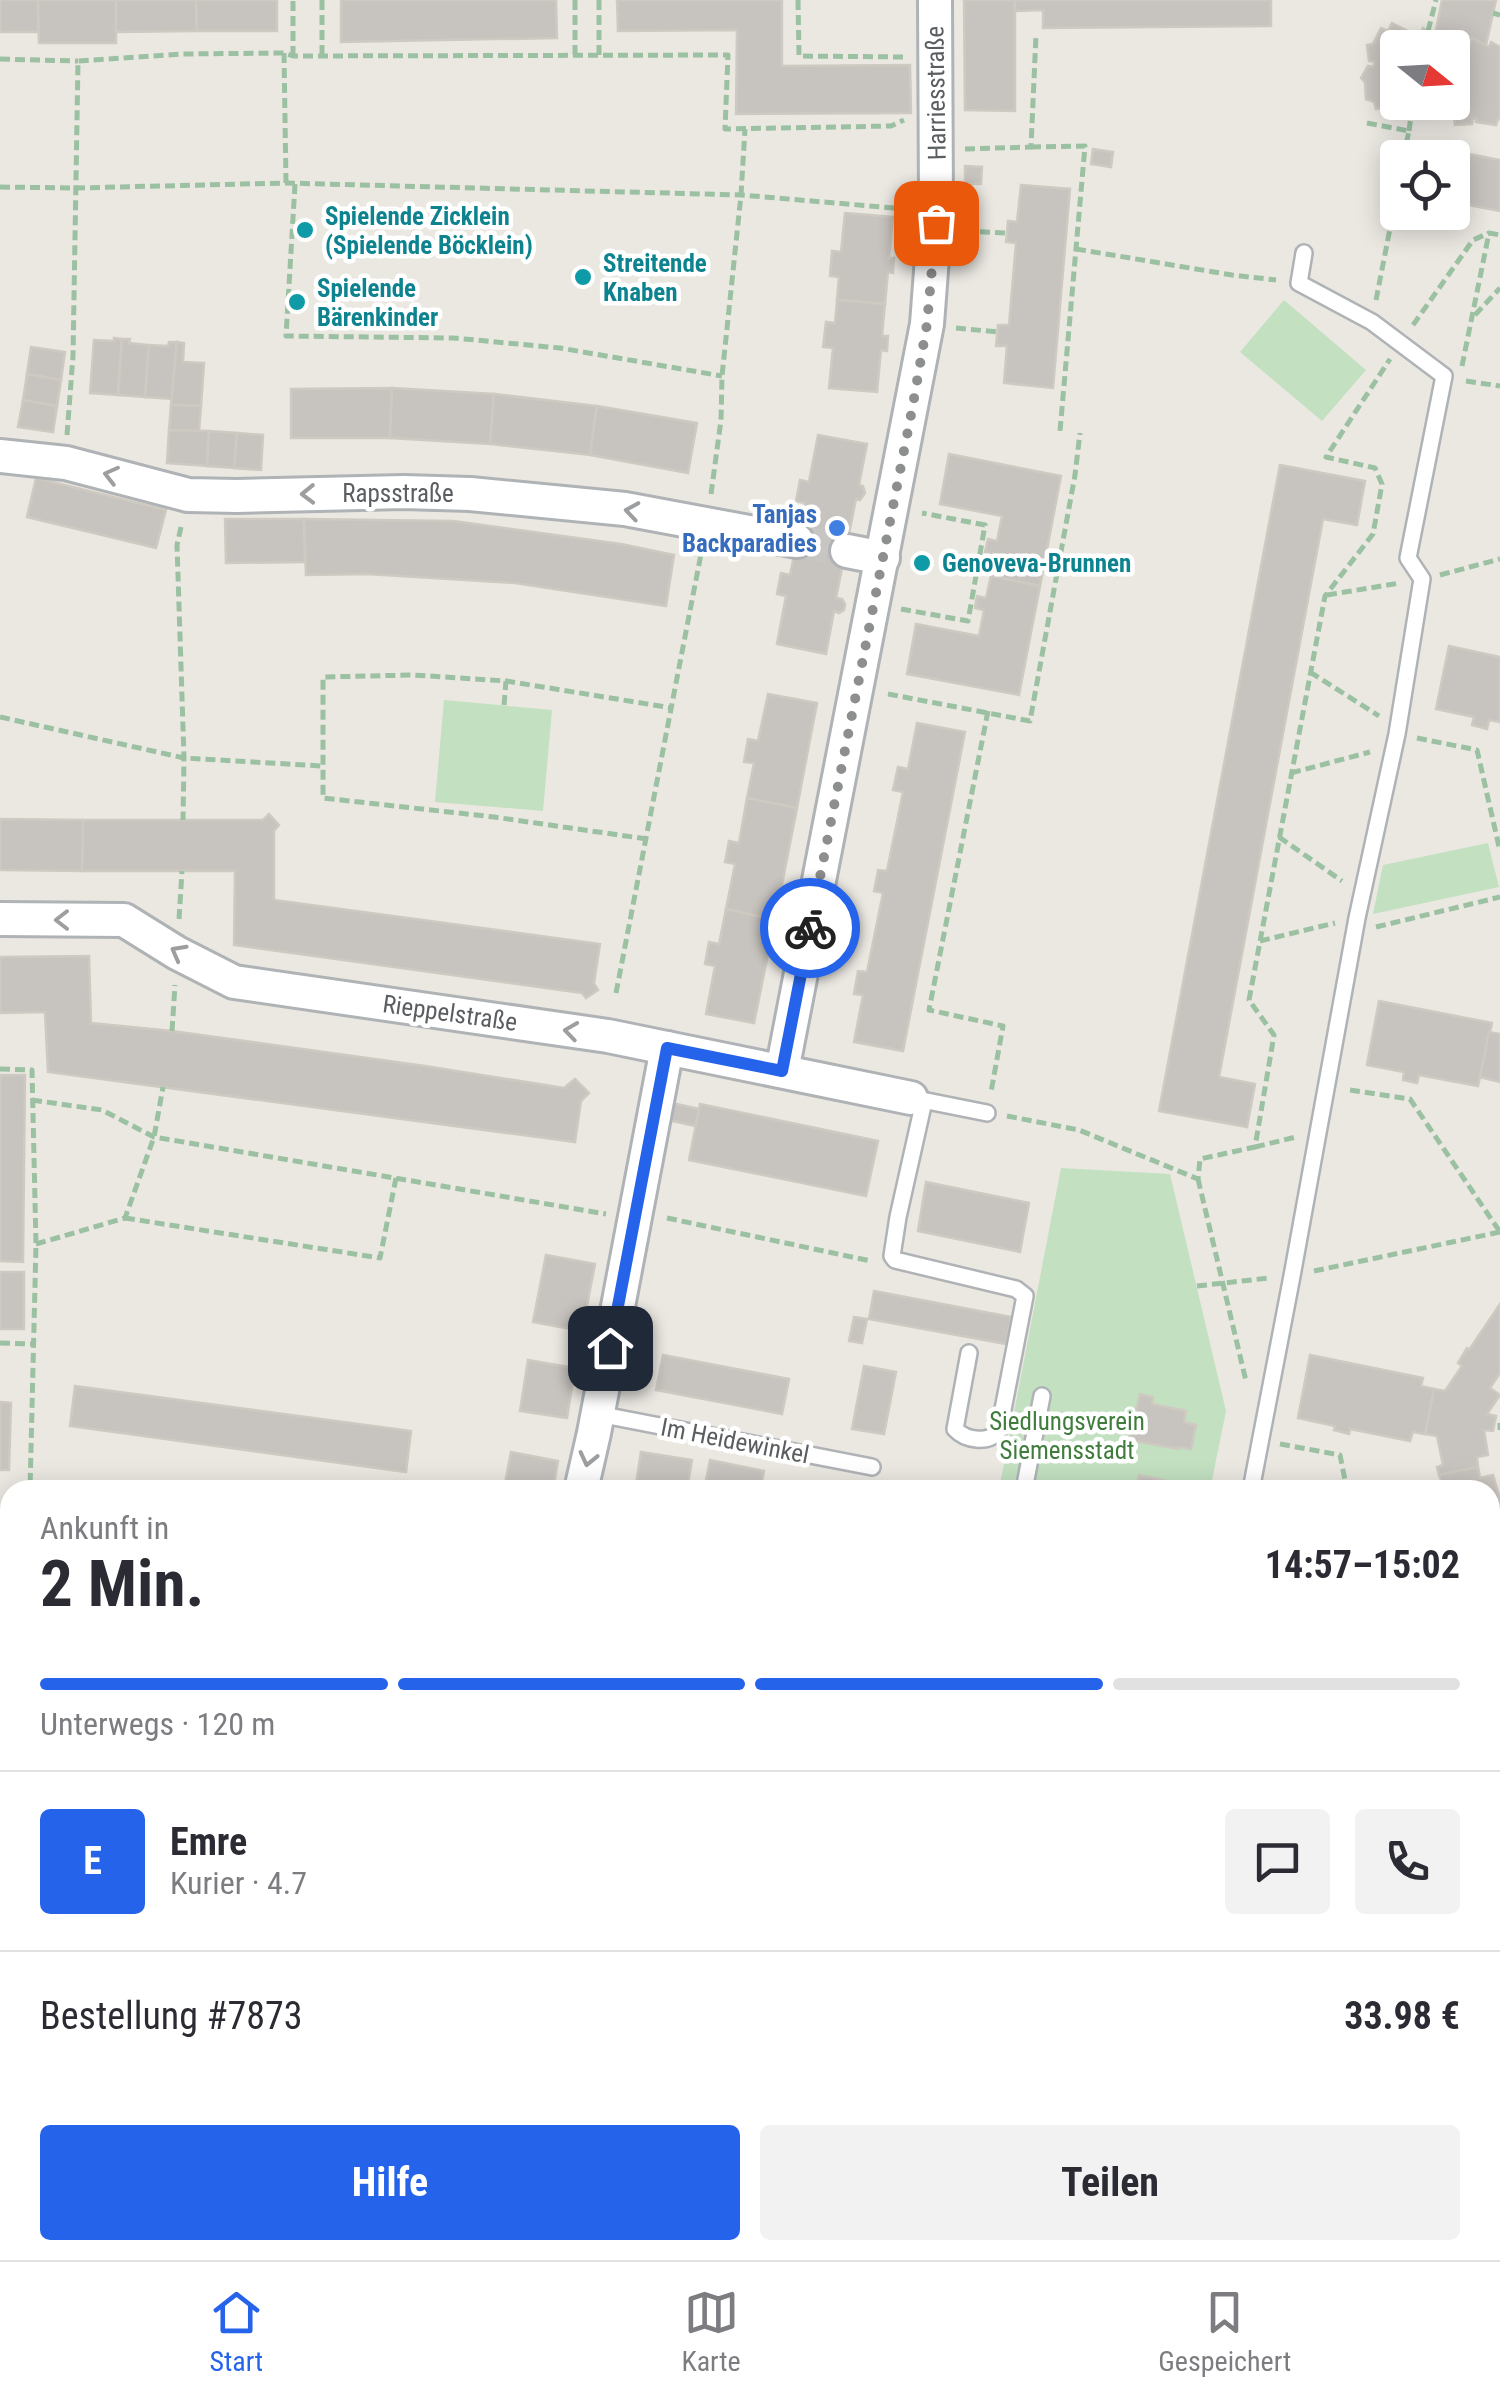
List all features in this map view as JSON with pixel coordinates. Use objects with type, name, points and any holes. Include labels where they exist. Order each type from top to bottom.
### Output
[{"type":"street","name":"Harriesstraße","points":[[782,1071],[927,324],[936,205],[935,0]]},
{"type":"street","name":"Rapsstraße","points":[[0,456],[66,463],[188,494],[470,494],[625,509],[797,541]]},
{"type":"street","points":[[846,550],[883,558]]},
{"type":"street","name":"Rieppelstraße","points":[[0,919],[124,920],[234,982],[608,1036],[919,1100]]},
{"type":"street","points":[[584,1480],[667,1048]]},
{"type":"lane","points":[[1252,1480],[1356,925],[1396,734],[1422,579],[1408,558],[1444,376],[1372,322],[1298,283],[1304,253]]},
{"type":"lane","points":[[969,1353],[955,1429],[960,1435],[987,1440],[999,1430],[1025,1296],[1016,1289],[895,1260],[892,1256],[919,1100],[987,1112]]},
{"type":"lane","points":[[1026,1480],[1042,1396]]},
{"type":"lane","name":"Im Heidewinkel","points":[[598,1414],[872,1467]]},
{"type":"path","points":[[293,56],[294,0]]},
{"type":"path","points":[[322,0],[322,56]]},
{"type":"path","points":[[575,0],[575,55]]},
{"type":"path","points":[[599,0],[599,55]]},
{"type":"path","points":[[798,0],[799,56],[916,57]]},
{"type":"path","points":[[1428,30],[1437,1]]},
{"type":"path","points":[[1031,147],[1036,35]]},
{"type":"path","points":[[284,53],[286,182]]},
{"type":"path","points":[[0,59],[78,61],[284,53],[728,55],[726,130],[891,126],[909,118]]},
{"type":"path","points":[[66,463],[73,356],[78,61]]},
{"type":"path","points":[[1407,140],[1410,120]]},
{"type":"path","points":[[1367,123],[1408,131]]},
{"type":"path","points":[[616,993],[707,524],[722,420],[722,376],[744,129]]},
{"type":"path","points":[[952,149],[1085,146],[1060,430]]},
{"type":"path","points":[[0,187],[286,182],[740,195],[893,209]]},
{"type":"path","points":[[295,184],[286,336],[454,338],[560,348],[722,376]]},
{"type":"path","points":[[1372,322],[1390,230]]},
{"type":"path","points":[[950,231],[1007,233]]},
{"type":"path","points":[[1255,1146],[1274,1035],[1249,1000],[1310,672],[1325,596],[1372,534],[1382,484],[1376,468],[1326,457],[1472,240],[1489,233],[1500,235]]},
{"type":"path","points":[[1489,233],[1460,380],[1500,386]]},
{"type":"path","points":[[1076,250],[1298,283]]},
{"type":"path","points":[[1472,318],[1500,288]]},
{"type":"path","points":[[943,326],[998,332]]},
{"type":"path","points":[[874,691],[1030,721],[1076,475],[1080,433]]},
{"type":"path","points":[[183,820],[177,546],[188,494]]},
{"type":"path","points":[[890,606],[968,621],[985,525],[909,511]]},
{"type":"path","points":[[1310,672],[1384,719],[1396,734],[1477,750],[1500,851]]},
{"type":"path","points":[[647,839],[323,798],[322,677],[413,675],[506,681],[672,708]]},
{"type":"path","points":[[504,705],[506,681]]},
{"type":"path","points":[[988,712],[930,1010],[1003,1026],[987,1112],[1079,1130],[1198,1179]]},
{"type":"path","points":[[0,717],[184,758],[324,766]]},
{"type":"path","points":[[1291,773],[1378,749],[1396,734]]},
{"type":"path","points":[[494,807],[494,817]]},
{"type":"path","points":[[1279,837],[1362,895]]},
{"type":"path","points":[[172,1032],[182,871]]},
{"type":"path","points":[[1260,941],[1500,898]]},
{"type":"path","points":[[0,1069],[32,1070],[36,1244],[30,1480]]},
{"type":"path","points":[[1197,1286],[1292,1276],[1500,1232],[1410,1099],[1327,1086]]},
{"type":"path","points":[[125,1218],[154,1137],[163,1087]]},
{"type":"path","points":[[32,1100],[102,1110],[154,1137],[634,1218],[653,1216],[886,1264]]},
{"type":"path","points":[[1248,1388],[1198,1179],[1200,1159],[1318,1132]]},
{"type":"path","points":[[36,1244],[125,1218],[380,1258],[396,1178]]},
{"type":"path","points":[[0,1343],[34,1344]]},
{"type":"path","points":[[1260,1441],[1340,1455],[1345,1480]]},
{"type":"green space","points":[[1284,300],[1366,370],[1322,421],[1240,352]]},
{"type":"green space","points":[[444,700],[552,710],[543,811],[435,802]]},
{"type":"green space","points":[[1488,843],[1499,887],[1373,914],[1383,865]]},
{"type":"green space","name":"Siedlungsverein Siemensstadt","points":[[1061,1168],[1170,1174],[1226,1411],[1212,1480],[1001,1480]]},
{"type":"building","points":[[0,0],[38,0],[38,32],[0,32]]},
{"type":"building","points":[[38,0],[116,0],[116,43],[39,43]]},
{"type":"building","points":[[116,0],[196,0],[197,31],[116,32]]},
{"type":"building","points":[[196,0],[277,0],[277,31],[197,31]]},
{"type":"building","points":[[341,0],[556,0],[557,38],[341,42]]},
{"type":"building","points":[[617,0],[782,0],[782,66],[910,65],[911,113],[736,114],[737,30],[618,31]]},
{"type":"building","points":[[964,0],[1015,0],[1015,111],[965,110]]},
{"type":"building","points":[[1015,0],[1271,0],[1271,26],[1043,28],[1043,10],[1015,11]]},
{"type":"building","points":[[1442,0],[1496,0],[1486,45],[1472,38],[1470,42],[1470,30],[1436,30]]},
{"type":"building","points":[[1380,30],[1380,109],[1366,99],[1361,78],[1375,62],[1369,61],[1367,45],[1373,44]]},
{"type":"building","points":[[1472,38],[1489,47],[1491,42],[1500,47],[1500,119],[1496,125],[1473,119],[1472,124],[1455,125],[1454,120],[1470,120],[1470,42]]},
{"type":"building","points":[[1093,149],[1113,152],[1111,167],[1091,164]]},
{"type":"building","points":[[1470,154],[1500,160],[1500,211],[1470,205]]},
{"type":"building","points":[[965,166],[982,167],[981,184],[965,184]]},
{"type":"building","points":[[1021,185],[1070,189],[1053,388],[1004,383],[1007,346],[996,346],[998,325],[1009,325],[1016,243],[1006,242],[1008,221],[1017,222]]},
{"type":"building","points":[[845,213],[893,217],[889,258],[894,258],[893,273],[888,272],[885,304],[837,300],[839,277],[830,276],[832,251],[841,252]]},
{"type":"building","points":[[837,300],[885,304],[882,336],[888,336],[887,351],[881,350],[877,392],[829,388],[833,348],[823,347],[826,322],[835,323]]},
{"type":"building","points":[[122,339],[118,395],[90,393],[94,340]]},
{"type":"building","points":[[122,339],[149,345],[145,397],[118,395]]},
{"type":"building","points":[[169,342],[177,342],[172,399],[145,397],[149,345],[168,346]]},
{"type":"building","points":[[177,342],[184,343],[183,362],[204,363],[201,406],[171,405]]},
{"type":"building","points":[[31,347],[65,352],[61,380],[27,374]]},
{"type":"building","points":[[27,374],[61,380],[57,406],[23,400]]},
{"type":"building","points":[[392,388],[390,438],[291,438],[291,389]]},
{"type":"building","points":[[392,388],[494,394],[490,444],[390,438]]},
{"type":"building","points":[[494,394],[597,406],[590,455],[490,444]]},
{"type":"building","points":[[23,400],[57,406],[53,432],[18,427]]},
{"type":"building","points":[[171,405],[201,406],[199,432],[169,430]]},
{"type":"building","points":[[597,406],[697,423],[688,473],[590,455]]},
{"type":"building","points":[[169,430],[209,431],[207,466],[167,463]]},
{"type":"building","points":[[209,431],[237,433],[234,468],[207,466]]},
{"type":"building","points":[[237,433],[263,435],[261,470],[234,468]]},
{"type":"building","points":[[818,435],[867,444],[859,485],[865,493],[860,500],[856,499],[836,598],[842,599],[844,610],[834,611],[826,654],[777,644],[786,596],[777,594],[781,573],[790,575],[805,503],[796,501],[800,480],[809,482]]},
{"type":"building","points":[[949,454],[1061,476],[1040,586],[991,576],[995,554],[985,552],[988,539],[997,541],[1002,516],[940,504]]},
{"type":"building","points":[[1280,465],[1365,481],[1357,525],[1323,519],[1219,1077],[1255,1084],[1247,1127],[1159,1111]]},
{"type":"building","points":[[36,478],[166,510],[156,548],[27,517]]},
{"type":"building","points":[[225,519],[304,519],[305,562],[226,563]]},
{"type":"building","points":[[304,519],[453,521],[674,555],[666,606],[515,583],[367,574],[306,575]]},
{"type":"building","points":[[991,576],[1040,586],[1019,695],[907,674],[916,624],[979,636],[984,610],[975,608],[977,596],[986,598]]},
{"type":"building","points":[[1449,646],[1500,657],[1500,722],[1489,720],[1487,729],[1472,725],[1474,717],[1436,709]]},
{"type":"building","points":[[768,694],[817,703],[797,808],[747,798],[754,763],[744,762],[748,739],[758,741]]},
{"type":"building","points":[[917,723],[965,732],[903,1051],[854,1042],[863,995],[854,994],[858,971],[867,972],[883,893],[874,891],[878,870],[887,871],[903,792],[893,790],[898,767],[908,769]]},
{"type":"building","points":[[747,798],[797,808],[775,920],[726,909],[735,864],[725,862],[729,841],[739,843]]},
{"type":"building","points":[[269,814],[279,825],[274,831],[274,900],[600,944],[594,983],[598,990],[586,998],[582,993],[234,945],[235,871],[82,871],[83,820],[263,820]]},
{"type":"building","points":[[0,819],[83,820],[82,871],[0,870]]},
{"type":"building","points":[[726,909],[775,920],[754,1023],[706,1014],[715,966],[705,964],[709,942],[719,944]]},
{"type":"building","points":[[89,956],[91,1023],[172,1031],[564,1088],[575,1079],[589,1093],[581,1101],[575,1142],[48,1072],[45,1012],[0,1013],[0,957]]},
{"type":"building","points":[[1379,1001],[1492,1023],[1478,1086],[1419,1075],[1417,1083],[1403,1080],[1404,1072],[1367,1065]]},
{"type":"building","points":[[1489,1032],[1500,1034],[1500,1082],[1480,1077]]},
{"type":"building","points":[[0,1075],[25,1075],[23,1262],[0,1261]]},
{"type":"building","points":[[672,1103],[699,1109],[695,1126],[668,1120]]},
{"type":"building","points":[[700,1104],[878,1141],[866,1196],[689,1160]]},
{"type":"building","points":[[926,1182],[1029,1203],[1020,1252],[918,1231]]},
{"type":"building","points":[[546,1255],[595,1264],[582,1331],[533,1322]]},
{"type":"building","points":[[0,1272],[24,1272],[24,1329],[0,1329]]},
{"type":"building","points":[[874,1291],[1011,1317],[1006,1344],[869,1319]]},
{"type":"building","points":[[1500,1304],[1500,1373],[1490,1388],[1500,1395],[1487,1414],[1496,1416],[1493,1431],[1484,1430],[1488,1455],[1477,1457],[1478,1467],[1439,1475],[1437,1467],[1443,1465],[1437,1436],[1425,1434],[1434,1389],[1445,1391],[1462,1366],[1458,1363],[1467,1348]]},
{"type":"building","points":[[854,1317],[867,1319],[862,1343],[849,1341]]},
{"type":"building","points":[[663,1355],[789,1379],[782,1414],[656,1390]]},
{"type":"building","points":[[1310,1355],[1423,1378],[1421,1386],[1434,1389],[1425,1434],[1413,1432],[1410,1441],[1350,1429],[1349,1434],[1334,1430],[1335,1426],[1298,1418]]},
{"type":"building","points":[[528,1360],[575,1368],[567,1418],[520,1411]]},
{"type":"building","points":[[864,1366],[896,1372],[884,1434],[852,1429]]},
{"type":"building","points":[[75,1386],[411,1431],[406,1472],[70,1426]]},
{"type":"building","points":[[1140,1394],[1153,1397],[1152,1404],[1186,1411],[1184,1422],[1196,1425],[1191,1449],[1129,1440]]},
{"type":"building","points":[[0,1402],[11,1403],[9,1470],[0,1470]]},
{"type":"building","points":[[511,1452],[558,1461],[555,1480],[506,1480]]},
{"type":"building","points":[[641,1452],[692,1460],[689,1480],[637,1480]]},
{"type":"building","points":[[710,1460],[764,1471],[762,1480],[706,1480]]},
{"type":"building","points":[[1478,1467],[1480,1478],[1493,1475],[1494,1480],[1441,1480],[1439,1475]]},
{"type":"building","points":[[1139,1475],[1163,1480],[1138,1480]]},
{"type":"tunnel","points":[[797,541],[847,551]]},
{"type":"way so far","points":[[810,928],[912,410],[927,324],[936,223]]},
{"type":"place","name":"Spielende Zicklein (Spielende Böcklein)","points":[[305,230]]},
{"type":"place","name":"Streitende Knaben","points":[[583,277]]},
{"type":"place","name":"Spielende Bärenkinder","points":[[297,302]]},
{"type":"place","name":"Tanjas Backparadies","points":[[837,528]]},
{"type":"place","name":"Genoveva-Brunnen","points":[[922,563]]},
{"type":"route","points":[[610,1348],[667,1048],[782,1071],[810,928]]}]
